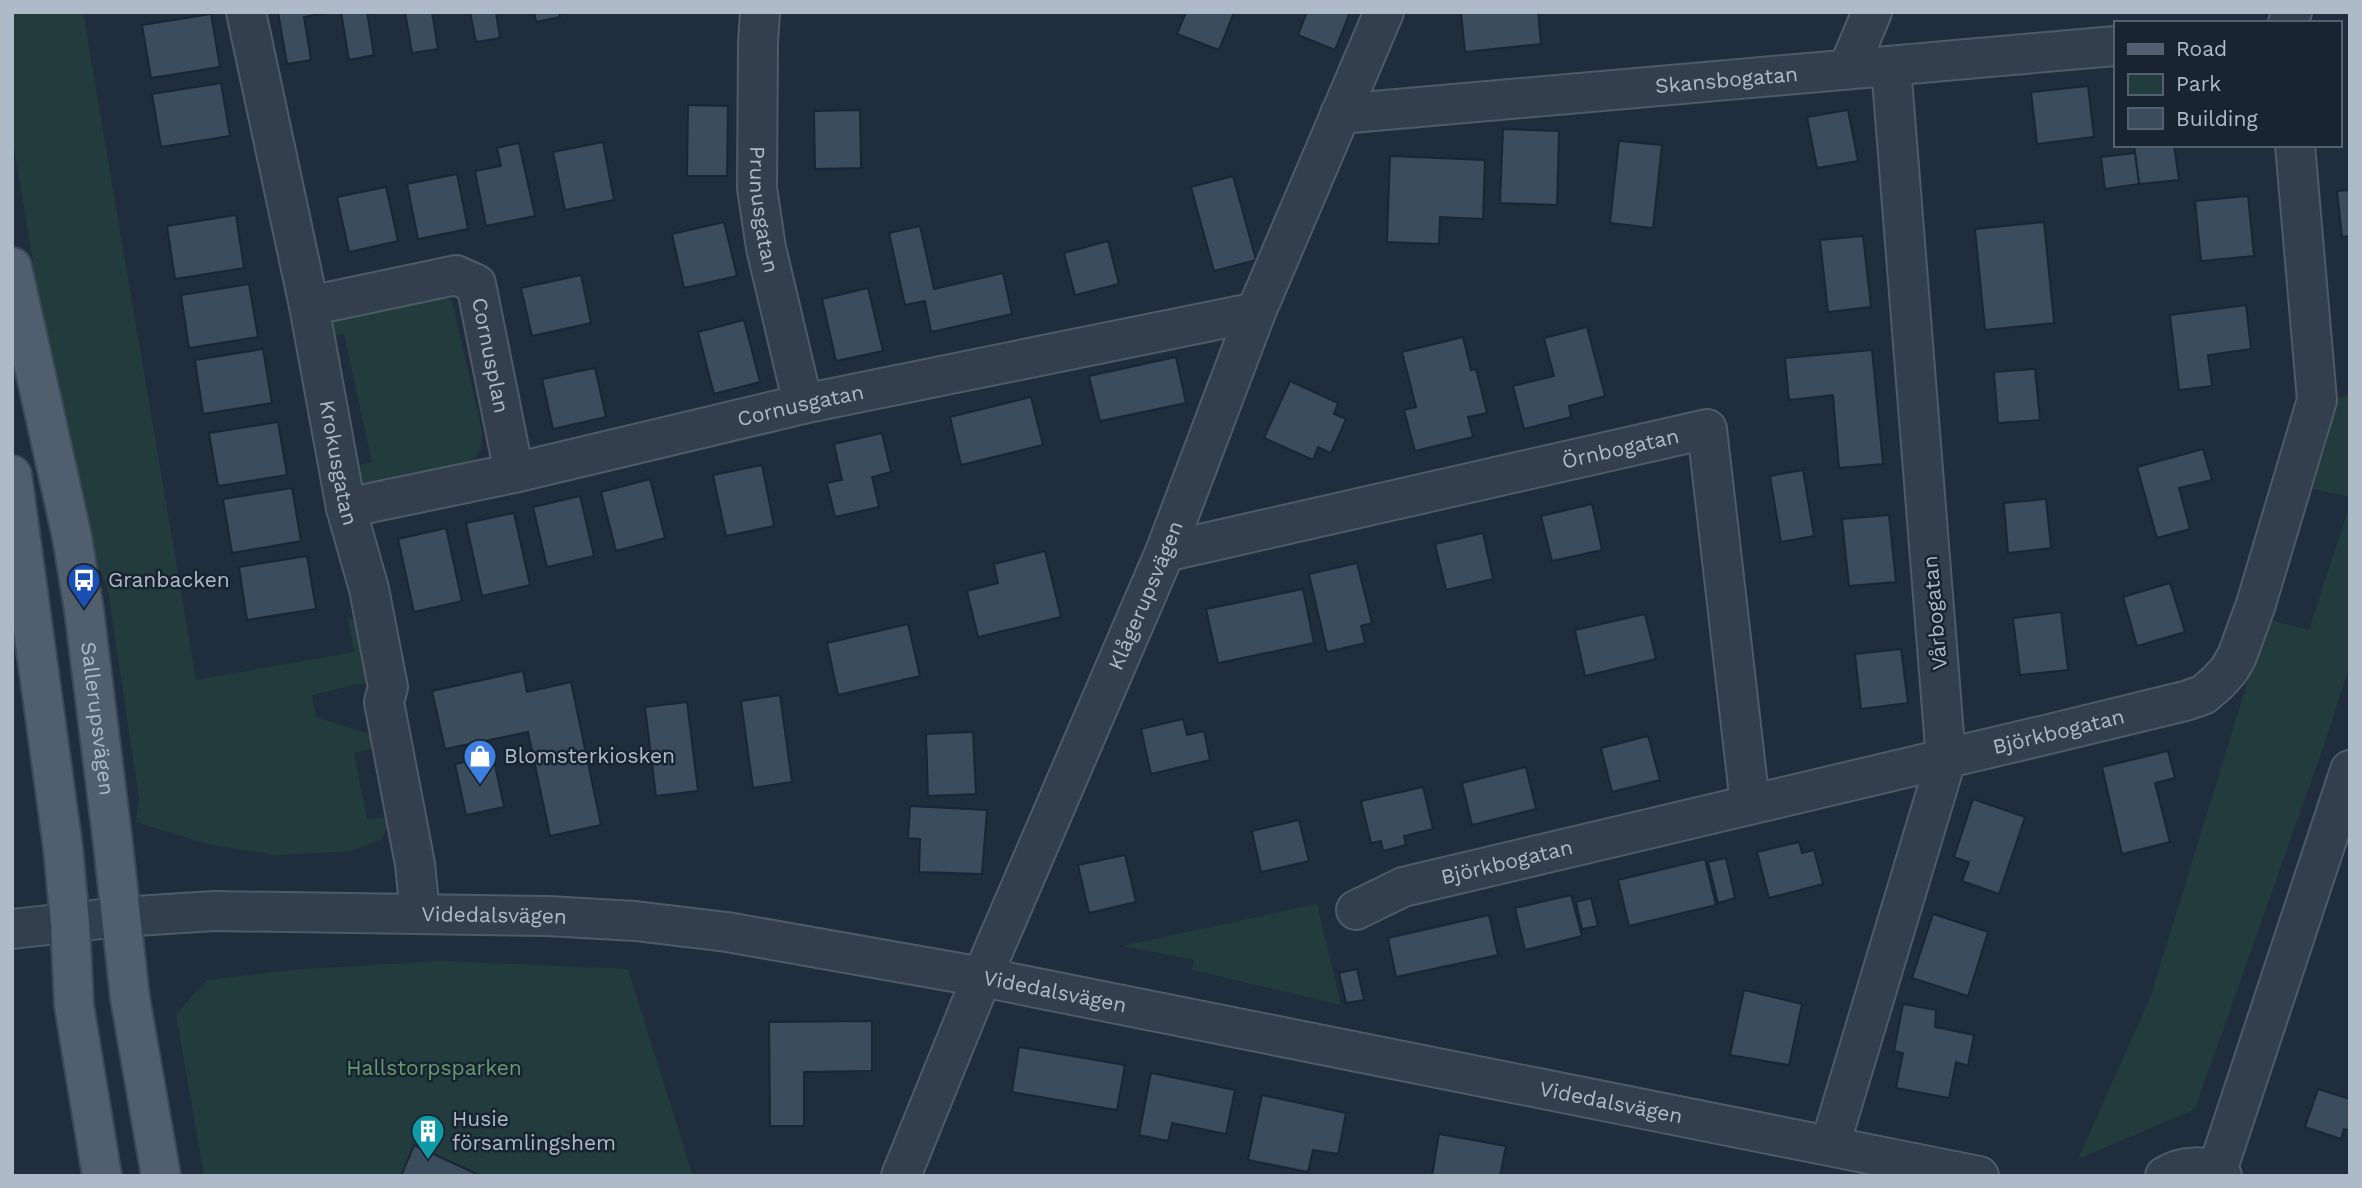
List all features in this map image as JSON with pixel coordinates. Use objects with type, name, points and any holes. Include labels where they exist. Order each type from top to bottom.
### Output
[{"type":"main road","name":"Sallerupsvägen","points":[[12,267],[72,537],[84,610],[130,998],[161,1176]]},
{"type":"main road","points":[[12,475],[60,821],[70,923],[74,1005],[102,1176]]},
{"type":"street","name":"Krokusgatan","points":[[246,12],[309,306],[346,508],[369,589],[388,687],[384,702],[415,864],[420,913]]},
{"type":"street","name":"Prunusgatan","points":[[760,12],[757,188],[774,284],[803,404]]},
{"type":"street","name":"Klågerupsvägen","points":[[901,1176],[982,977],[1165,552],[1256,312],[1384,12]]},
{"type":"street","points":[[1848,69],[1872,12]]},
{"type":"street","name":"Skansbogatan","points":[[1340,114],[2114,46]]},
{"type":"street","name":"Vårbogatan","points":[[1830,1145],[1947,760],[1891,66]]},
{"type":"street","name":"Björkbogatan","points":[[1356,910],[1403,887],[1947,760],[2203,695],[2229,670],[2256,604],[2318,400],[2295,147]]},
{"type":"street","name":"Cornusplan","points":[[309,306],[456,275],[476,285],[514,473]]},
{"type":"street","name":"Cornusgatan","points":[[346,508],[514,473],[803,404],[1256,312]]},
{"type":"street","name":"Örnbogatan","points":[[1165,552],[1707,429],[1750,804]]},
{"type":"street","points":[[2165,1176],[2173,1170],[2189,1166],[2220,1174],[2350,770]]},
{"type":"street","name":"Videdalsvägen","points":[[12,929],[120,917],[214,911],[548,915],[635,921],[727,932],[982,977],[1979,1176]]},
{"type":"green space","points":[[12,12],[83,12],[196,680],[354,652],[348,617],[371,627],[381,679],[312,695],[316,717],[378,737],[380,747],[354,753],[367,819],[392,817],[382,839],[351,851],[275,855],[207,844],[136,822],[139,799],[108,590],[88,540],[47,346],[12,135]]},
{"type":"green space","points":[[431,290],[452,301],[482,431],[481,449],[466,471],[361,486],[350,468],[372,462],[344,334],[320,338],[321,317]]},
{"type":"green space","points":[[2350,395],[2350,497],[2313,489],[2328,437],[2334,399]]},
{"type":"green space","points":[[2350,504],[2350,664],[2195,1109],[2078,1159],[2150,998],[2267,619],[2309,630]]},
{"type":"green space","points":[[1317,904],[1341,1005],[1192,970],[1194,960],[1122,946]]},
{"type":"green space","name":"Hallstorpsparken","points":[[441,961],[628,969],[693,1176],[204,1176],[176,1014],[207,980],[291,970]]},
{"type":"building","points":[[278,12],[330,12],[304,17],[311,60],[287,64]]},
{"type":"building","points":[[341,12],[367,12],[374,55],[349,60]]},
{"type":"building","points":[[405,12],[432,12],[438,49],[412,53]]},
{"type":"building","points":[[470,12],[496,12],[500,38],[476,42]]},
{"type":"building","points":[[534,12],[559,12],[560,17],[536,22]]},
{"type":"building","points":[[1186,12],[1234,12],[1219,50],[1177,34]]},
{"type":"building","points":[[1307,12],[1350,12],[1335,50],[1298,35]]},
{"type":"building","points":[[1461,12],[1538,12],[1541,44],[1465,52]]},
{"type":"building","points":[[211,14],[220,67],[151,78],[142,25]]},
{"type":"building","points":[[221,83],[230,136],[161,147],[152,94]]},
{"type":"building","points":[[2088,86],[2094,137],[2037,144],[2031,92]]},
{"type":"building","points":[[688,105],[728,106],[727,176],[687,176]]},
{"type":"building","points":[[860,110],[861,168],[815,169],[814,111]]},
{"type":"building","points":[[1848,110],[1858,161],[1817,168],[1807,117]]},
{"type":"building","points":[[1503,129],[1559,131],[1557,205],[1500,203]]},
{"type":"building","points":[[1619,141],[1662,145],[1653,228],[1610,223]]},
{"type":"building","points":[[603,142],[614,200],[565,210],[553,152]]},
{"type":"building","points":[[519,143],[535,216],[486,226],[475,171],[501,166],[497,148]]},
{"type":"building","points":[[2134,147],[2174,147],[2179,180],[2139,184]]},
{"type":"building","points":[[2135,153],[2139,184],[2105,189],[2101,157]]},
{"type":"building","points":[[1390,156],[1485,160],[1483,219],[1440,217],[1439,244],[1387,242]]},
{"type":"building","points":[[457,174],[468,229],[418,239],[407,184]]},
{"type":"building","points":[[1233,176],[1256,260],[1214,271],[1191,187]]},
{"type":"building","points":[[386,187],[398,241],[349,252],[337,197]]},
{"type":"building","points":[[2350,190],[2350,236],[2342,237],[2337,191]]},
{"type":"building","points":[[2248,196],[2254,256],[2201,261],[2195,201]]},
{"type":"building","points":[[236,215],[244,268],[175,279],[167,226]]},
{"type":"building","points":[[724,222],[737,276],[684,288],[672,234]]},
{"type":"building","points":[[2044,222],[2054,323],[1985,330],[1975,229]]},
{"type":"building","points":[[920,226],[934,289],[1003,273],[1012,314],[931,332],[925,301],[905,305],[889,233]]},
{"type":"building","points":[[1863,236],[1871,307],[1828,312],[1820,240]]},
{"type":"building","points":[[1108,241],[1119,284],[1075,295],[1064,253]]},
{"type":"building","points":[[581,275],[591,323],[532,336],[521,288]]},
{"type":"building","points":[[249,284],[258,337],[189,348],[181,295]]},
{"type":"building","points":[[868,288],[883,351],[836,361],[822,299]]},
{"type":"building","points":[[2246,305],[2251,349],[2208,355],[2212,386],[2179,390],[2170,315]]},
{"type":"building","points":[[744,320],[760,382],[714,394],[698,332]]},
{"type":"building","points":[[1587,327],[1605,396],[1569,406],[1571,417],[1524,429],[1513,386],[1554,376],[1544,338]]},
{"type":"building","points":[[1463,337],[1471,370],[1476,369],[1487,413],[1468,417],[1473,437],[1415,451],[1404,410],[1416,407],[1402,352]]},
{"type":"building","points":[[263,349],[272,403],[203,414],[195,360]]},
{"type":"building","points":[[1872,350],[1883,464],[1839,468],[1833,395],[1789,400],[1785,358]]},
{"type":"building","points":[[1176,357],[1186,403],[1100,421],[1089,376]]},
{"type":"building","points":[[595,368],[606,417],[553,429],[542,379]]},
{"type":"building","points":[[2035,369],[2040,420],[1998,423],[1994,372]]},
{"type":"building","points":[[1290,381],[1338,403],[1334,414],[1346,419],[1331,453],[1318,447],[1313,460],[1264,438]]},
{"type":"building","points":[[1031,397],[1043,445],[961,465],[950,417]]},
{"type":"building","points":[[278,422],[287,475],[218,486],[209,433]]},
{"type":"building","points":[[882,433],[891,472],[872,477],[879,507],[835,517],[827,483],[842,480],[834,444]]},
{"type":"building","points":[[2203,449],[2212,480],[2179,488],[2190,529],[2157,538],[2137,467]]},
{"type":"building","points":[[762,465],[774,526],[726,536],[713,475]]},
{"type":"building","points":[[1803,470],[1814,536],[1781,542],[1770,476]]},
{"type":"building","points":[[650,479],[665,538],[616,551],[601,492]]},
{"type":"building","points":[[292,488],[301,541],[232,553],[223,499]]},
{"type":"building","points":[[580,496],[594,556],[547,567],[533,507]]},
{"type":"building","points":[[2046,499],[2051,548],[2008,553],[2004,503]]},
{"type":"building","points":[[1592,504],[1602,550],[1552,561],[1541,516]]},
{"type":"building","points":[[514,513],[530,585],[482,596],[466,523]]},
{"type":"building","points":[[1889,515],[1896,582],[1849,586],[1842,519]]},
{"type":"building","points":[[446,528],[462,601],[414,612],[398,539]]},
{"type":"building","points":[[1483,533],[1493,579],[1446,590],[1435,544]]},
{"type":"building","points":[[1045,551],[1061,617],[978,637],[967,591],[998,583],[994,564]]},
{"type":"building","points":[[307,556],[316,609],[247,620],[239,567]]},
{"type":"building","points":[[1357,563],[1372,623],[1361,626],[1365,643],[1327,652],[1309,574]]},
{"type":"building","points":[[2170,583],[2185,632],[2137,646],[2123,597]]},
{"type":"building","points":[[1303,589],[1314,643],[1218,663],[1206,609]]},
{"type":"building","points":[[2061,612],[2068,670],[2020,675],[2013,618]]},
{"type":"building","points":[[1645,614],[1656,659],[1585,676],[1575,630]]},
{"type":"building","points":[[908,624],[920,676],[838,695],[827,643]]},
{"type":"building","points":[[1901,649],[1908,703],[1861,709],[1855,654]]},
{"type":"building","points":[[523,671],[527,692],[571,682],[601,825],[550,836],[528,732],[445,749],[432,691]]},
{"type":"building","points":[[780,695],[792,782],[753,788],[741,701]]},
{"type":"building","points":[[687,702],[698,791],[656,796],[645,707]]},
{"type":"building","points":[[1183,719],[1187,735],[1204,731],[1210,760],[1151,774],[1141,729]]},
{"type":"building","points":[[973,732],[976,794],[928,796],[926,734]]},
{"type":"building","points":[[1648,736],[1660,780],[1612,792],[1601,748]]},
{"type":"building","points":[[2168,751],[2175,778],[2155,783],[2170,842],[2122,854],[2102,767]]},
{"type":"building","name":"Blomsterkiosken","points":[[493,756],[504,807],[466,815],[455,764]]},
{"type":"building","points":[[1526,767],[1536,809],[1472,825],[1462,783]]},
{"type":"building","points":[[1423,787],[1433,829],[1404,836],[1406,845],[1383,851],[1381,841],[1371,843],[1361,801]]},
{"type":"building","points":[[1973,799],[2025,817],[1999,894],[1962,881],[1969,862],[1954,857]]},
{"type":"building","points":[[910,806],[987,810],[982,874],[919,872],[920,839],[908,838]]},
{"type":"building","points":[[1299,820],[1309,861],[1261,872],[1252,831]]},
{"type":"building","points":[[1799,842],[1802,853],[1814,850],[1823,884],[1769,898],[1757,852]]},
{"type":"building","points":[[1125,855],[1136,902],[1089,913],[1078,865]]},
{"type":"building","points":[[1726,858],[1735,898],[1718,903],[1708,862]]},
{"type":"building","points":[[1705,859],[1716,905],[1629,926],[1618,880]]},
{"type":"building","points":[[1571,895],[1582,936],[1525,950],[1515,908]]},
{"type":"building","points":[[1591,898],[1598,926],[1582,929],[1576,902]]},
{"type":"building","points":[[1933,914],[1988,932],[1968,996],[1912,978]]},
{"type":"building","points":[[1489,915],[1498,955],[1396,977],[1388,938]]},
{"type":"building","points":[[1357,969],[1364,1000],[1346,1003],[1339,973]]},
{"type":"building","points":[[1744,990],[1802,1004],[1789,1065],[1730,1055]]},
{"type":"building","points":[[1903,1004],[1936,1010],[1935,1027],[1974,1035],[1968,1066],[1956,1062],[1949,1098],[1896,1088],[1903,1053],[1894,1051]]},
{"type":"building","points":[[872,1021],[872,1071],[804,1072],[804,1126],[770,1126],[769,1022]]},
{"type":"building","points":[[1019,1047],[1125,1065],[1117,1110],[1012,1092]]},
{"type":"building","points":[[1151,1073],[1235,1090],[1226,1134],[1172,1123],[1168,1141],[1139,1135]]},
{"type":"building","points":[[2318,1089],[2350,1099],[2350,1131],[2344,1129],[2341,1139],[2305,1127]]},
{"type":"building","points":[[1262,1095],[1346,1113],[1338,1154],[1313,1150],[1308,1172],[1248,1160]]},
{"type":"building","points":[[1439,1134],[1506,1146],[1500,1176],[1432,1176]]},
{"type":"building","name":"Husie församlingshem","points":[[414,1145],[481,1176],[401,1176]]},
{"type":"place","name":"Granbacken","points":[[84,610]]},
{"type":"place","name":"Blomsterkiosken","points":[[480,786]]},
{"type":"place","name":"Husie församlingshem","points":[[428,1161]]}]
